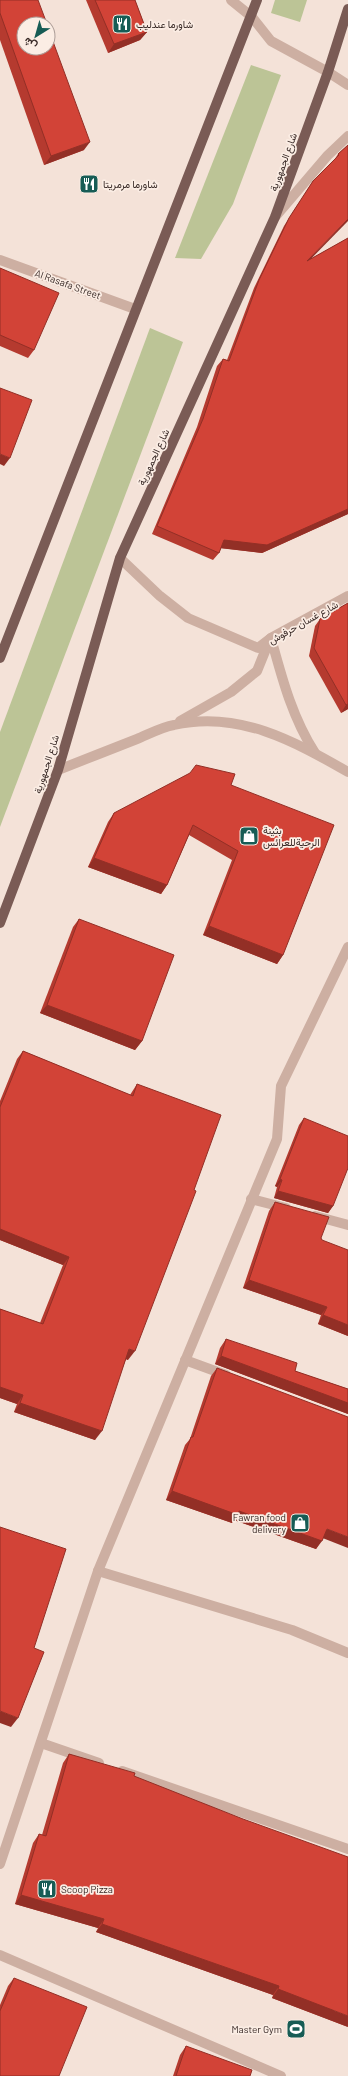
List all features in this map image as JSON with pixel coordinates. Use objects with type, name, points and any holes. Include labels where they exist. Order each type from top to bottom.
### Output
[{"type":"main road","points":[[0,658],[135,309],[252,17],[257,0]]},
{"type":"main road","name":"شارع الجمهورية","points":[[0,923],[58,770],[120,558],[276,217],[328,72],[348,9]]},
{"type":"street","points":[[231,0],[252,17],[271,41],[328,72],[348,85]]},
{"type":"street","points":[[276,217],[328,155],[348,136]]},
{"type":"street","name":"Al Rasafa Street","points":[[0,260],[135,309]]},
{"type":"street","name":"شارع غسان حرفوش","points":[[120,558],[160,596],[188,618],[258,648],[271,638],[348,596]]},
{"type":"street","points":[[58,770],[173,725],[203,710],[230,692],[257,671],[271,638]]},
{"type":"street","points":[[271,638],[294,713],[303,734],[315,753]]},
{"type":"street","points":[[173,725],[201,721],[229,721],[262,729],[315,753],[348,772]]},
{"type":"street","points":[[0,1864],[98,1570],[277,1139],[281,1086],[348,947]]},
{"type":"street","points":[[251,1199],[348,1225]]},
{"type":"street","points":[[185,1360],[237,1379]]},
{"type":"street","points":[[98,1570],[292,1630],[348,1653]]},
{"type":"street","points":[[41,1743],[348,1849]]},
{"type":"street","points":[[0,1955],[281,2076]]},
{"type":"green space","points":[[275,0],[307,0],[300,22],[271,13]]},
{"type":"green space","points":[[251,65],[281,75],[233,204],[201,259],[175,258]]},
{"type":"green space","points":[[150,328],[183,342],[0,827],[0,732]]},
{"type":"building","points":[[0,0],[38,0],[44,16],[16,16],[16,56],[56,56],[56,50],[90,142],[51,156],[0,13]]},
{"type":"building","points":[[95,0],[135,0],[147,32],[114,44]]},
{"type":"building","points":[[348,145],[348,219],[307,261],[348,238],[348,509],[267,545],[224,540],[219,553],[157,526],[203,419],[223,359],[229,361],[259,280],[289,218],[313,181]]},
{"type":"building","points":[[0,268],[59,293],[34,350],[0,335]]},
{"type":"building","points":[[0,388],[32,400],[10,458],[0,454]]},
{"type":"building","points":[[348,603],[348,704],[346,705],[314,648],[320,619]]},
{"type":"building","points":[[196,765],[235,774],[231,785],[334,825],[283,955],[209,926],[238,851],[193,825],[167,885],[94,858],[114,813],[190,773]]},
{"type":"building","points":[[79,919],[174,955],[142,1041],[47,1005]]},
{"type":"building","points":[[23,1051],[133,1096],[137,1084],[221,1115],[194,1190],[196,1191],[135,1351],[129,1349],[102,1431],[20,1403],[23,1395],[0,1387],[0,1309],[43,1324],[69,1257],[0,1229],[0,1107]]},
{"type":"building","points":[[304,1118],[348,1136],[348,1168],[333,1206],[278,1191],[282,1180],[280,1179]]},
{"type":"building","points":[[275,1202],[329,1217],[321,1238],[322,1240],[348,1250],[348,1325],[323,1315],[327,1307],[249,1280]]},
{"type":"building","points":[[226,1339],[297,1363],[295,1371],[348,1389],[348,1403],[221,1356]]},
{"type":"building","points":[[217,1368],[348,1417],[348,1537],[327,1529],[322,1541],[239,1511],[238,1515],[172,1491]]},
{"type":"building","points":[[0,1527],[66,1549],[34,1648],[44,1652],[18,1718],[0,1711]]},
{"type":"building","points":[[69,1754],[135,1773],[134,1776],[243,1819],[348,1857],[348,2016],[278,1989],[279,1986],[102,1924],[104,1919],[21,1895],[39,1834],[46,1836]]},
{"type":"building","points":[[14,1978],[87,2007],[59,2076],[0,2076],[0,2011]]},
{"type":"building","points":[[186,2046],[252,2070],[250,2076],[176,2076]]},
{"type":"place","name":"شاورما عندليب","points":[[122,24]]},
{"type":"place","name":"شاورما مرمريتا","points":[[89,184]]},
{"type":"place","name":"بثينة الرحيةللعرائس","points":[[249,836]]},
{"type":"place","name":"Fawran food delivery","points":[[300,1523]]},
{"type":"place","name":"Scoop Pizza","points":[[47,1889]]},
{"type":"place","name":"Master Gym","points":[[296,2029]]}]
